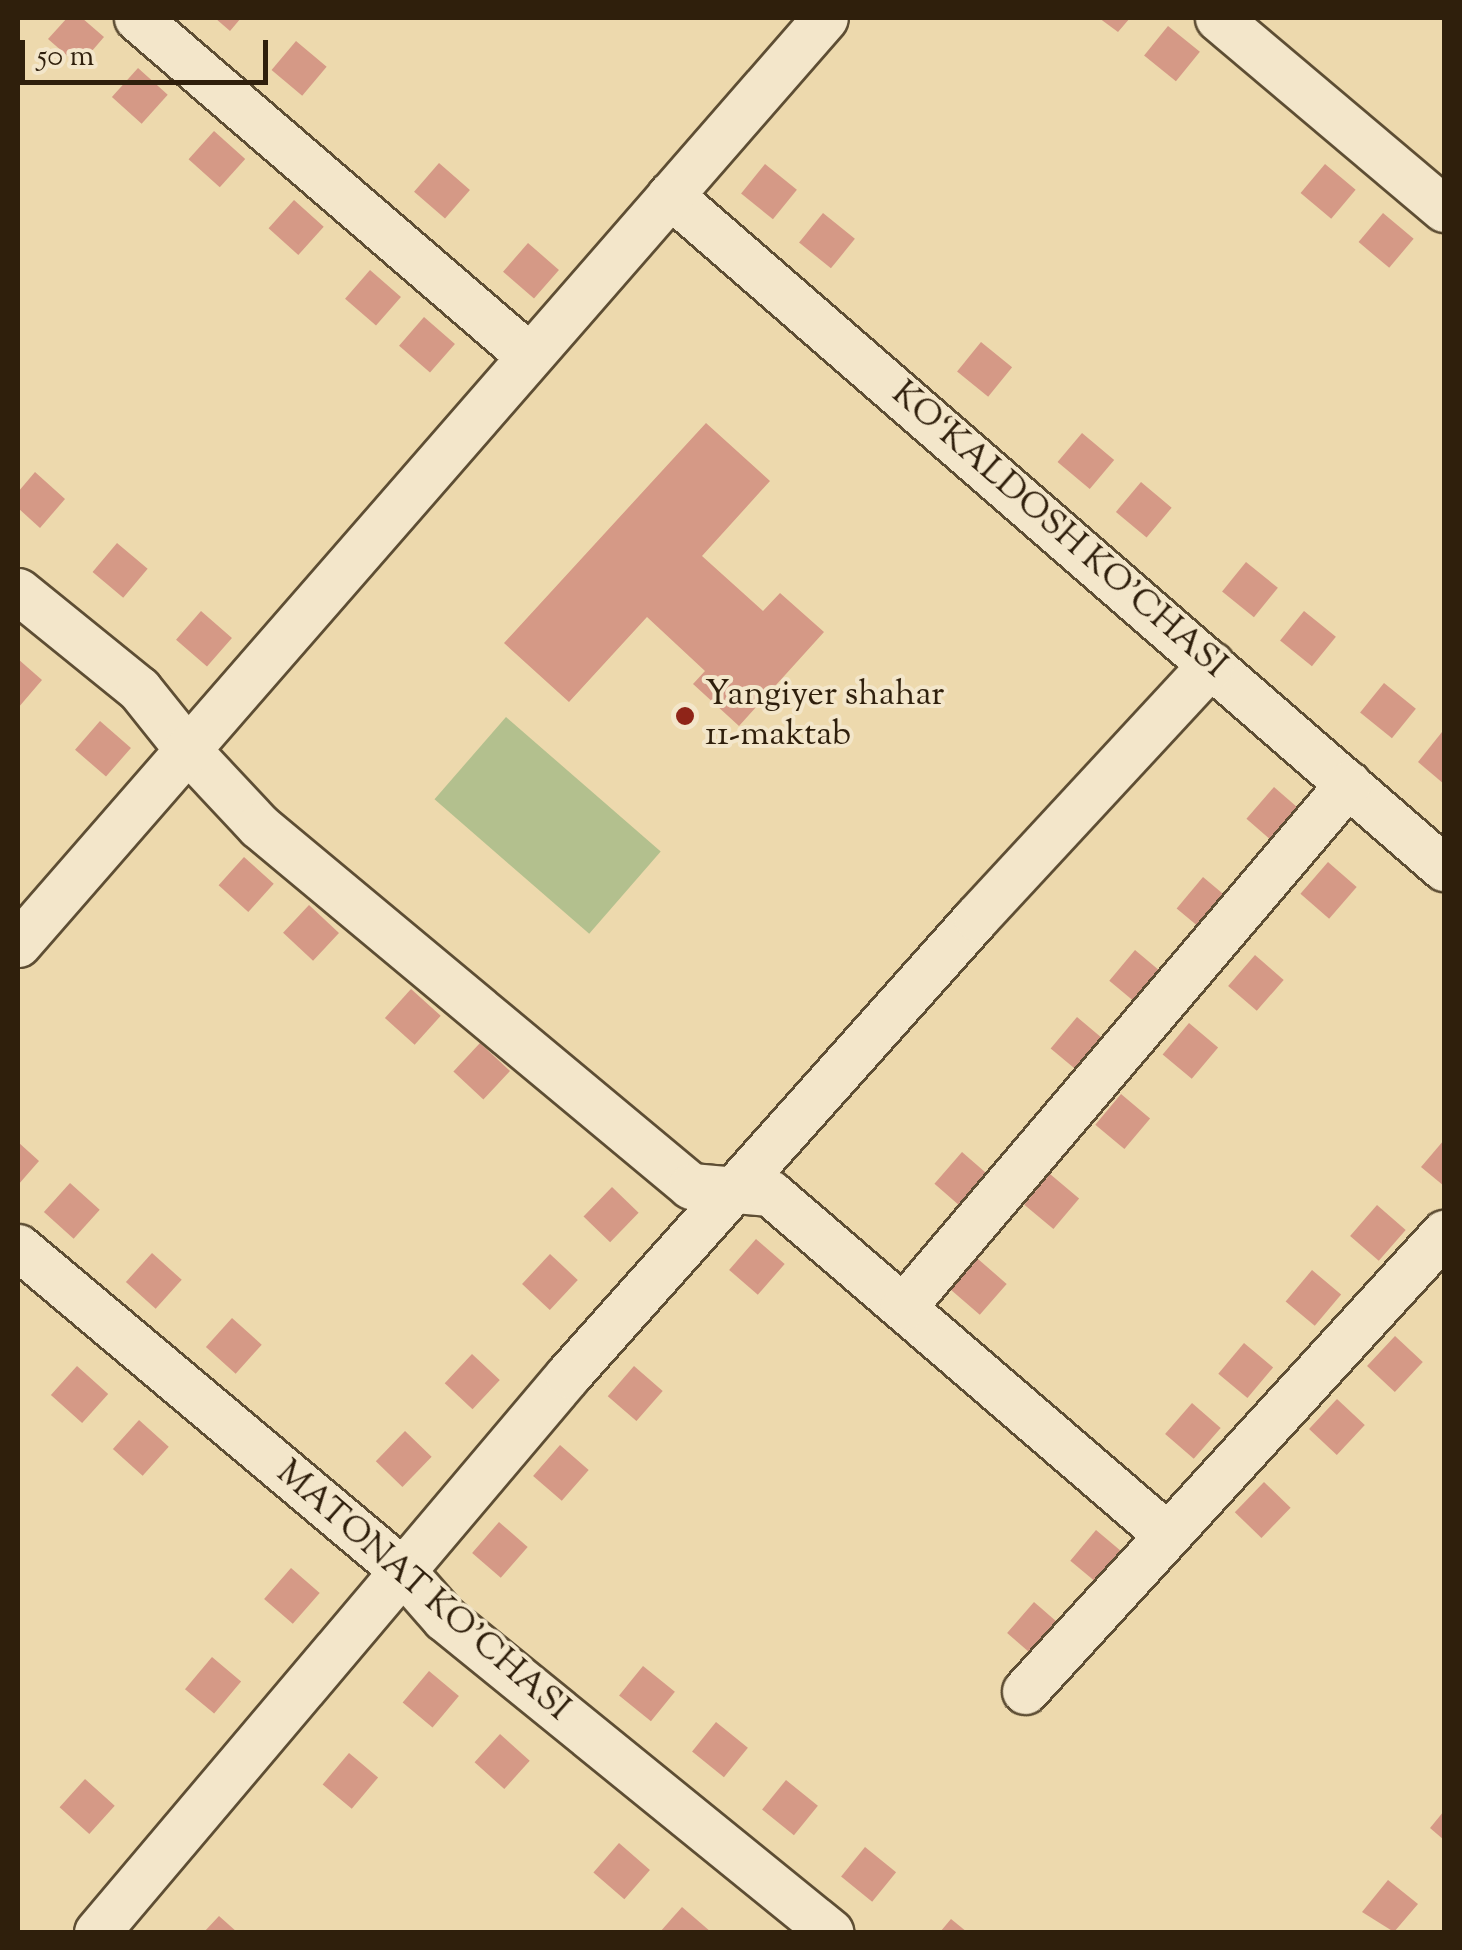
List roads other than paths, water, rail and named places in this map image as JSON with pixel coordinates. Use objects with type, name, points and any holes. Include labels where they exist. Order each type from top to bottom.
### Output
[{"type":"street","points":[[137,18],[529,356]]},
{"type":"street","points":[[18,944],[825,18]]},
{"type":"street","points":[[1218,18],[1444,209]]},
{"type":"street","name":"KO‘KALDOSH KO'CHASI","points":[[670,195],[1444,868]]},
{"type":"street","points":[[18,590],[139,689],[187,749],[259,826],[691,1186],[770,1192],[1166,1535]]},
{"type":"street","points":[[97,1932],[568,1375],[976,918],[1211,664]]},
{"type":"street","points":[[903,1307],[1348,784]]},
{"type":"street","points":[[1025,1691],[1444,1234]]},
{"type":"street","name":"MATONAT KO'CHASI","points":[[18,1248],[402,1570],[444,1618],[830,1932]]},
{"type":"place","name":"Yangiyer shahar 11-maktab","points":[[685,716]]}]
